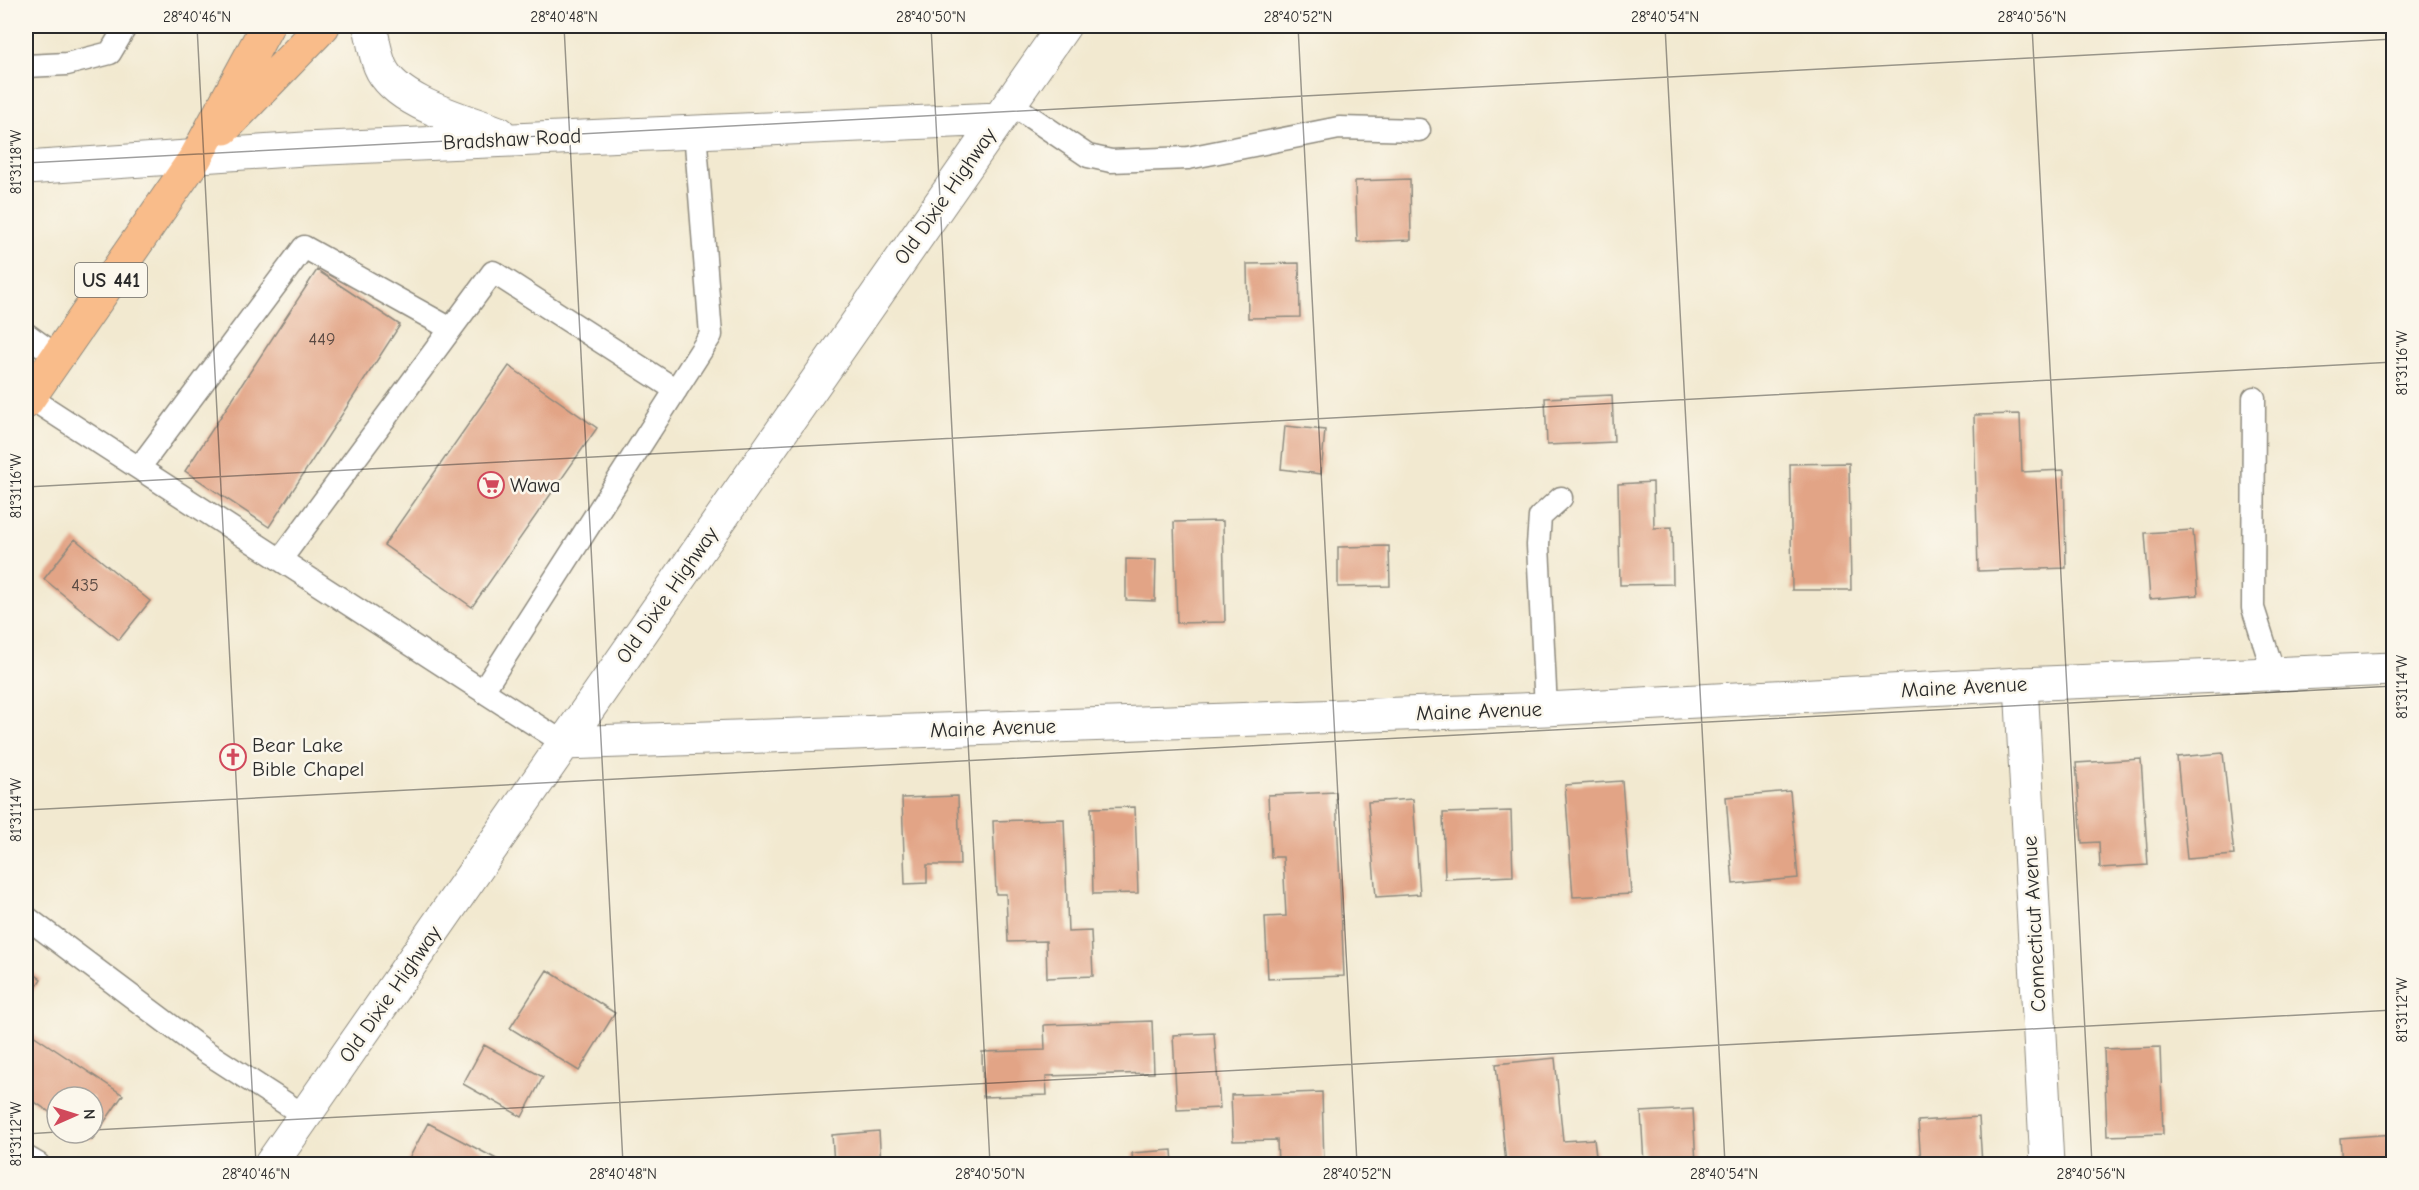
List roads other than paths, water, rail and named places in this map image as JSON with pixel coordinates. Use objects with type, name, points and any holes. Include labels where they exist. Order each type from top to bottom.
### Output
[{"type":"main road","name":"US 441","points":[[27,400],[196,157],[267,26]]},
{"type":"main road","name":"US 441","points":[[196,157],[323,26]]},
{"type":"street","points":[[370,26],[380,68],[398,90],[422,104],[512,138]]},
{"type":"street","name":"Old Dixie Highway","points":[[271,1164],[1064,26]]},
{"type":"street","name":"Bradshaw Road","points":[[26,168],[512,138],[695,131],[1004,111]]},
{"type":"street","name":"Maine Avenue","points":[[564,743],[1546,709],[2021,684],[2394,669]]},
{"type":"street","name":"Connecticut Avenue","points":[[2021,684],[2047,1164]]},
{"type":"lane","points":[[26,66],[67,64],[110,53],[126,26]]},
{"type":"lane","points":[[1004,111],[1088,156],[1111,161],[1188,158],[1339,128],[1419,130]]},
{"type":"lane","points":[[483,690],[711,335],[695,131]]},
{"type":"lane","points":[[139,468],[304,247],[451,328]]},
{"type":"lane","points":[[281,560],[493,272],[676,390]]},
{"type":"lane","points":[[26,334],[58,357]]},
{"type":"lane","points":[[2254,398],[2253,608],[2274,674]]},
{"type":"lane","points":[[27,400],[139,468],[564,743]]},
{"type":"lane","points":[[1546,709],[1538,545],[1540,517],[1561,498]]},
{"type":"lane","points":[[26,917],[203,1050],[305,1116]]},
{"type":"lane","points":[[26,1157],[38,1164]]},
{"type":"place","name":"Wawa","points":[[491,485]]},
{"type":"place","name":"Bear Lake Bible Chapel","points":[[233,757]]}]
